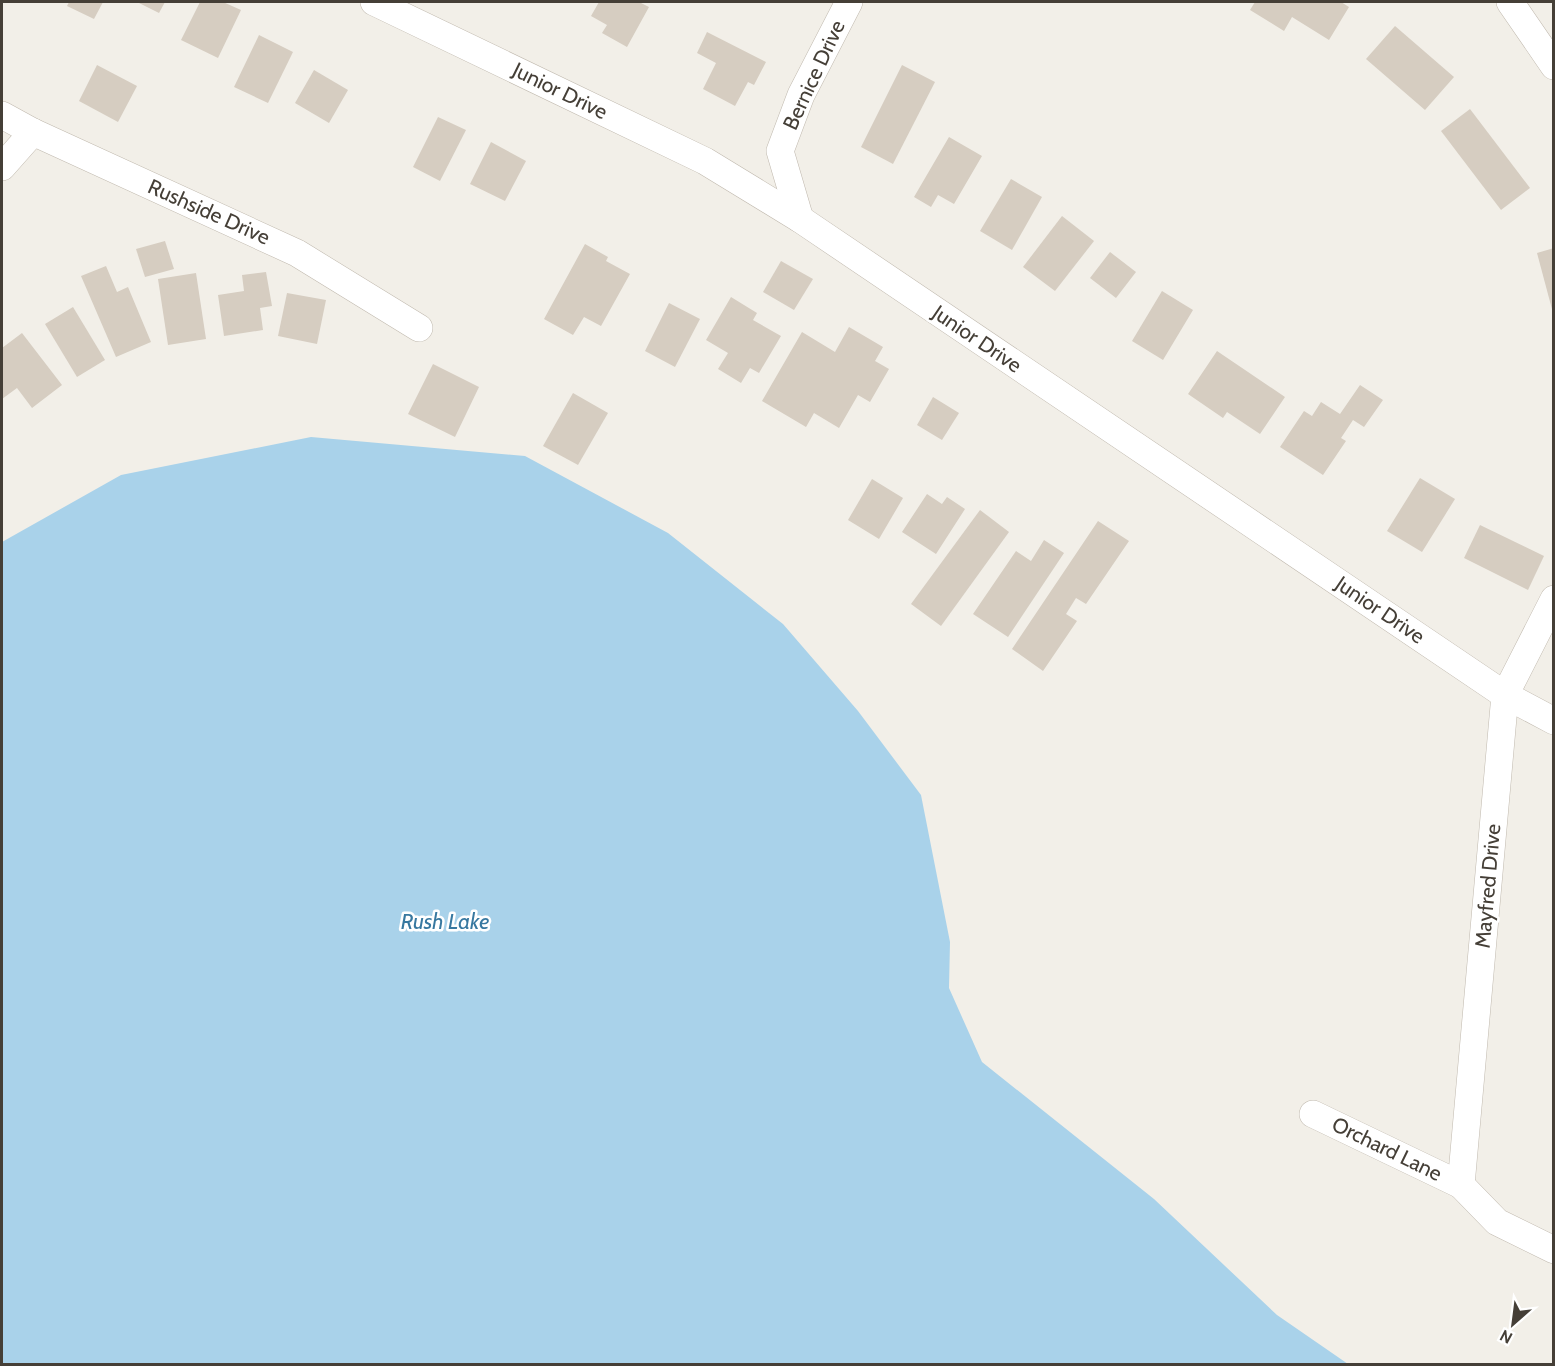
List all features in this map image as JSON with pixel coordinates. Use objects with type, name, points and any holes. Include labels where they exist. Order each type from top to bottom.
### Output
[{"type":"street","name":"Junior Drive","points":[[374,2],[705,161],[800,219],[1505,695],[1554,721]]},
{"type":"street","name":"Bernice Drive","points":[[800,219],[780,151],[801,95],[849,2]]},
{"type":"street","points":[[1510,2],[1554,66]]},
{"type":"street","name":"Rushside Drive","points":[[2,115],[33,132],[297,253],[419,328]]},
{"type":"street","points":[[2,167],[33,132]]},
{"type":"street","name":"Mayfred Drive","points":[[1461,1185],[1505,695],[1554,599]]},
{"type":"street","name":"Orchard Lane","points":[[1313,1114],[1461,1185]]},
{"type":"street","points":[[1461,1185],[1497,1222],[1554,1250]]},
{"type":"water","name":"Rush Lake","points":[[311,437],[525,456],[668,533],[783,624],[858,711],[921,795],[950,942],[949,988],[982,1062],[1154,1199],[1277,1315],[1348,1364],[2,1364],[2,542],[121,475]]},
{"type":"building","points":[[69,2],[103,2],[94,19],[67,6]]},
{"type":"building","points":[[137,2],[165,2],[159,13]]},
{"type":"building","points":[[200,2],[223,2],[241,10],[218,58],[181,40]]},
{"type":"building","points":[[599,2],[639,2],[649,7],[627,47],[602,33],[607,25],[591,16]]},
{"type":"building","points":[[1255,2],[1341,2],[1349,7],[1329,40],[1292,17],[1284,31],[1250,10]]},
{"type":"building","points":[[1395,26],[1454,77],[1425,110],[1366,59]]},
{"type":"building","points":[[707,32],[766,62],[754,85],[748,82],[735,106],[703,89],[716,63],[697,53]]},
{"type":"building","points":[[259,35],[293,52],[268,103],[234,87]]},
{"type":"building","points":[[97,65],[137,86],[118,122],[79,101]]},
{"type":"building","points":[[902,65],[935,82],[893,164],[861,147]]},
{"type":"building","points":[[314,70],[348,90],[329,123],[295,103]]},
{"type":"building","points":[[1470,109],[1530,188],[1501,210],[1441,131]]},
{"type":"building","points":[[438,117],[466,130],[440,181],[413,167]]},
{"type":"building","points":[[949,137],[982,156],[954,204],[938,195],[931,207],[914,197]]},
{"type":"building","points":[[491,142],[526,161],[505,201],[470,184]]},
{"type":"building","points":[[1011,179],[1042,197],[1012,250],[980,231]]},
{"type":"building","points":[[1062,216],[1094,241],[1055,291],[1023,267]]},
{"type":"building","points":[[165,241],[174,269],[145,277],[136,249]]},
{"type":"building","points":[[585,244],[608,257],[606,261],[630,274],[601,326],[584,317],[573,335],[544,319]]},
{"type":"building","points":[[1554,248],[1554,313],[1553,313],[1537,253]]},
{"type":"building","points":[[1110,252],[1136,272],[1116,298],[1090,278]]},
{"type":"building","points":[[781,261],[813,279],[794,310],[763,292]]},
{"type":"building","points":[[106,266],[117,292],[128,287],[151,342],[116,357],[81,276]]},
{"type":"building","points":[[266,272],[272,306],[260,308],[263,330],[224,336],[218,295],[244,291],[242,275]]},
{"type":"building","points":[[196,273],[206,339],[168,345],[158,279]]},
{"type":"building","points":[[1162,291],[1193,310],[1163,360],[1132,341]]},
{"type":"building","points":[[287,293],[326,300],[317,344],[278,336]]},
{"type":"building","points":[[731,297],[757,313],[753,320],[781,336],[759,373],[750,368],[741,383],[718,369],[728,353],[706,340]]},
{"type":"building","points":[[669,303],[700,319],[675,367],[645,351]]},
{"type":"building","points":[[73,307],[105,360],[77,377],[45,324]]},
{"type":"building","points":[[849,327],[883,347],[875,361],[889,369],[870,402],[858,395],[839,428],[814,413],[806,427],[762,401],[802,332],[835,352]]},
{"type":"building","points":[[22,333],[62,385],[32,408],[17,388],[2,399],[2,348]]},
{"type":"building","points":[[1217,351],[1285,397],[1260,434],[1227,412],[1223,418],[1188,394]]},
{"type":"building","points":[[433,364],[479,387],[455,437],[408,414]]},
{"type":"building","points":[[1360,385],[1383,400],[1364,427],[1353,420],[1341,438],[1346,441],[1323,475],[1280,447],[1304,411],[1312,416],[1321,402],[1340,414]]},
{"type":"building","points":[[573,393],[608,413],[578,465],[543,446]]},
{"type":"building","points":[[933,397],[959,413],[942,440],[917,425]]},
{"type":"building","points":[[1420,478],[1455,499],[1422,552],[1387,531]]},
{"type":"building","points":[[872,479],[903,498],[879,539],[848,520]]},
{"type":"building","points":[[927,494],[942,504],[947,497],[965,509],[936,554],[902,532]]},
{"type":"building","points":[[980,510],[1009,532],[941,626],[911,604]]},
{"type":"building","points":[[1098,521],[1129,541],[1086,604],[1076,598],[1066,614],[1077,621],[1043,671],[1012,649]]},
{"type":"building","points":[[1480,525],[1544,556],[1528,590],[1464,558]]},
{"type":"building","points":[[1044,540],[1064,553],[1008,637],[973,614],[1016,551],[1031,561]]}]
